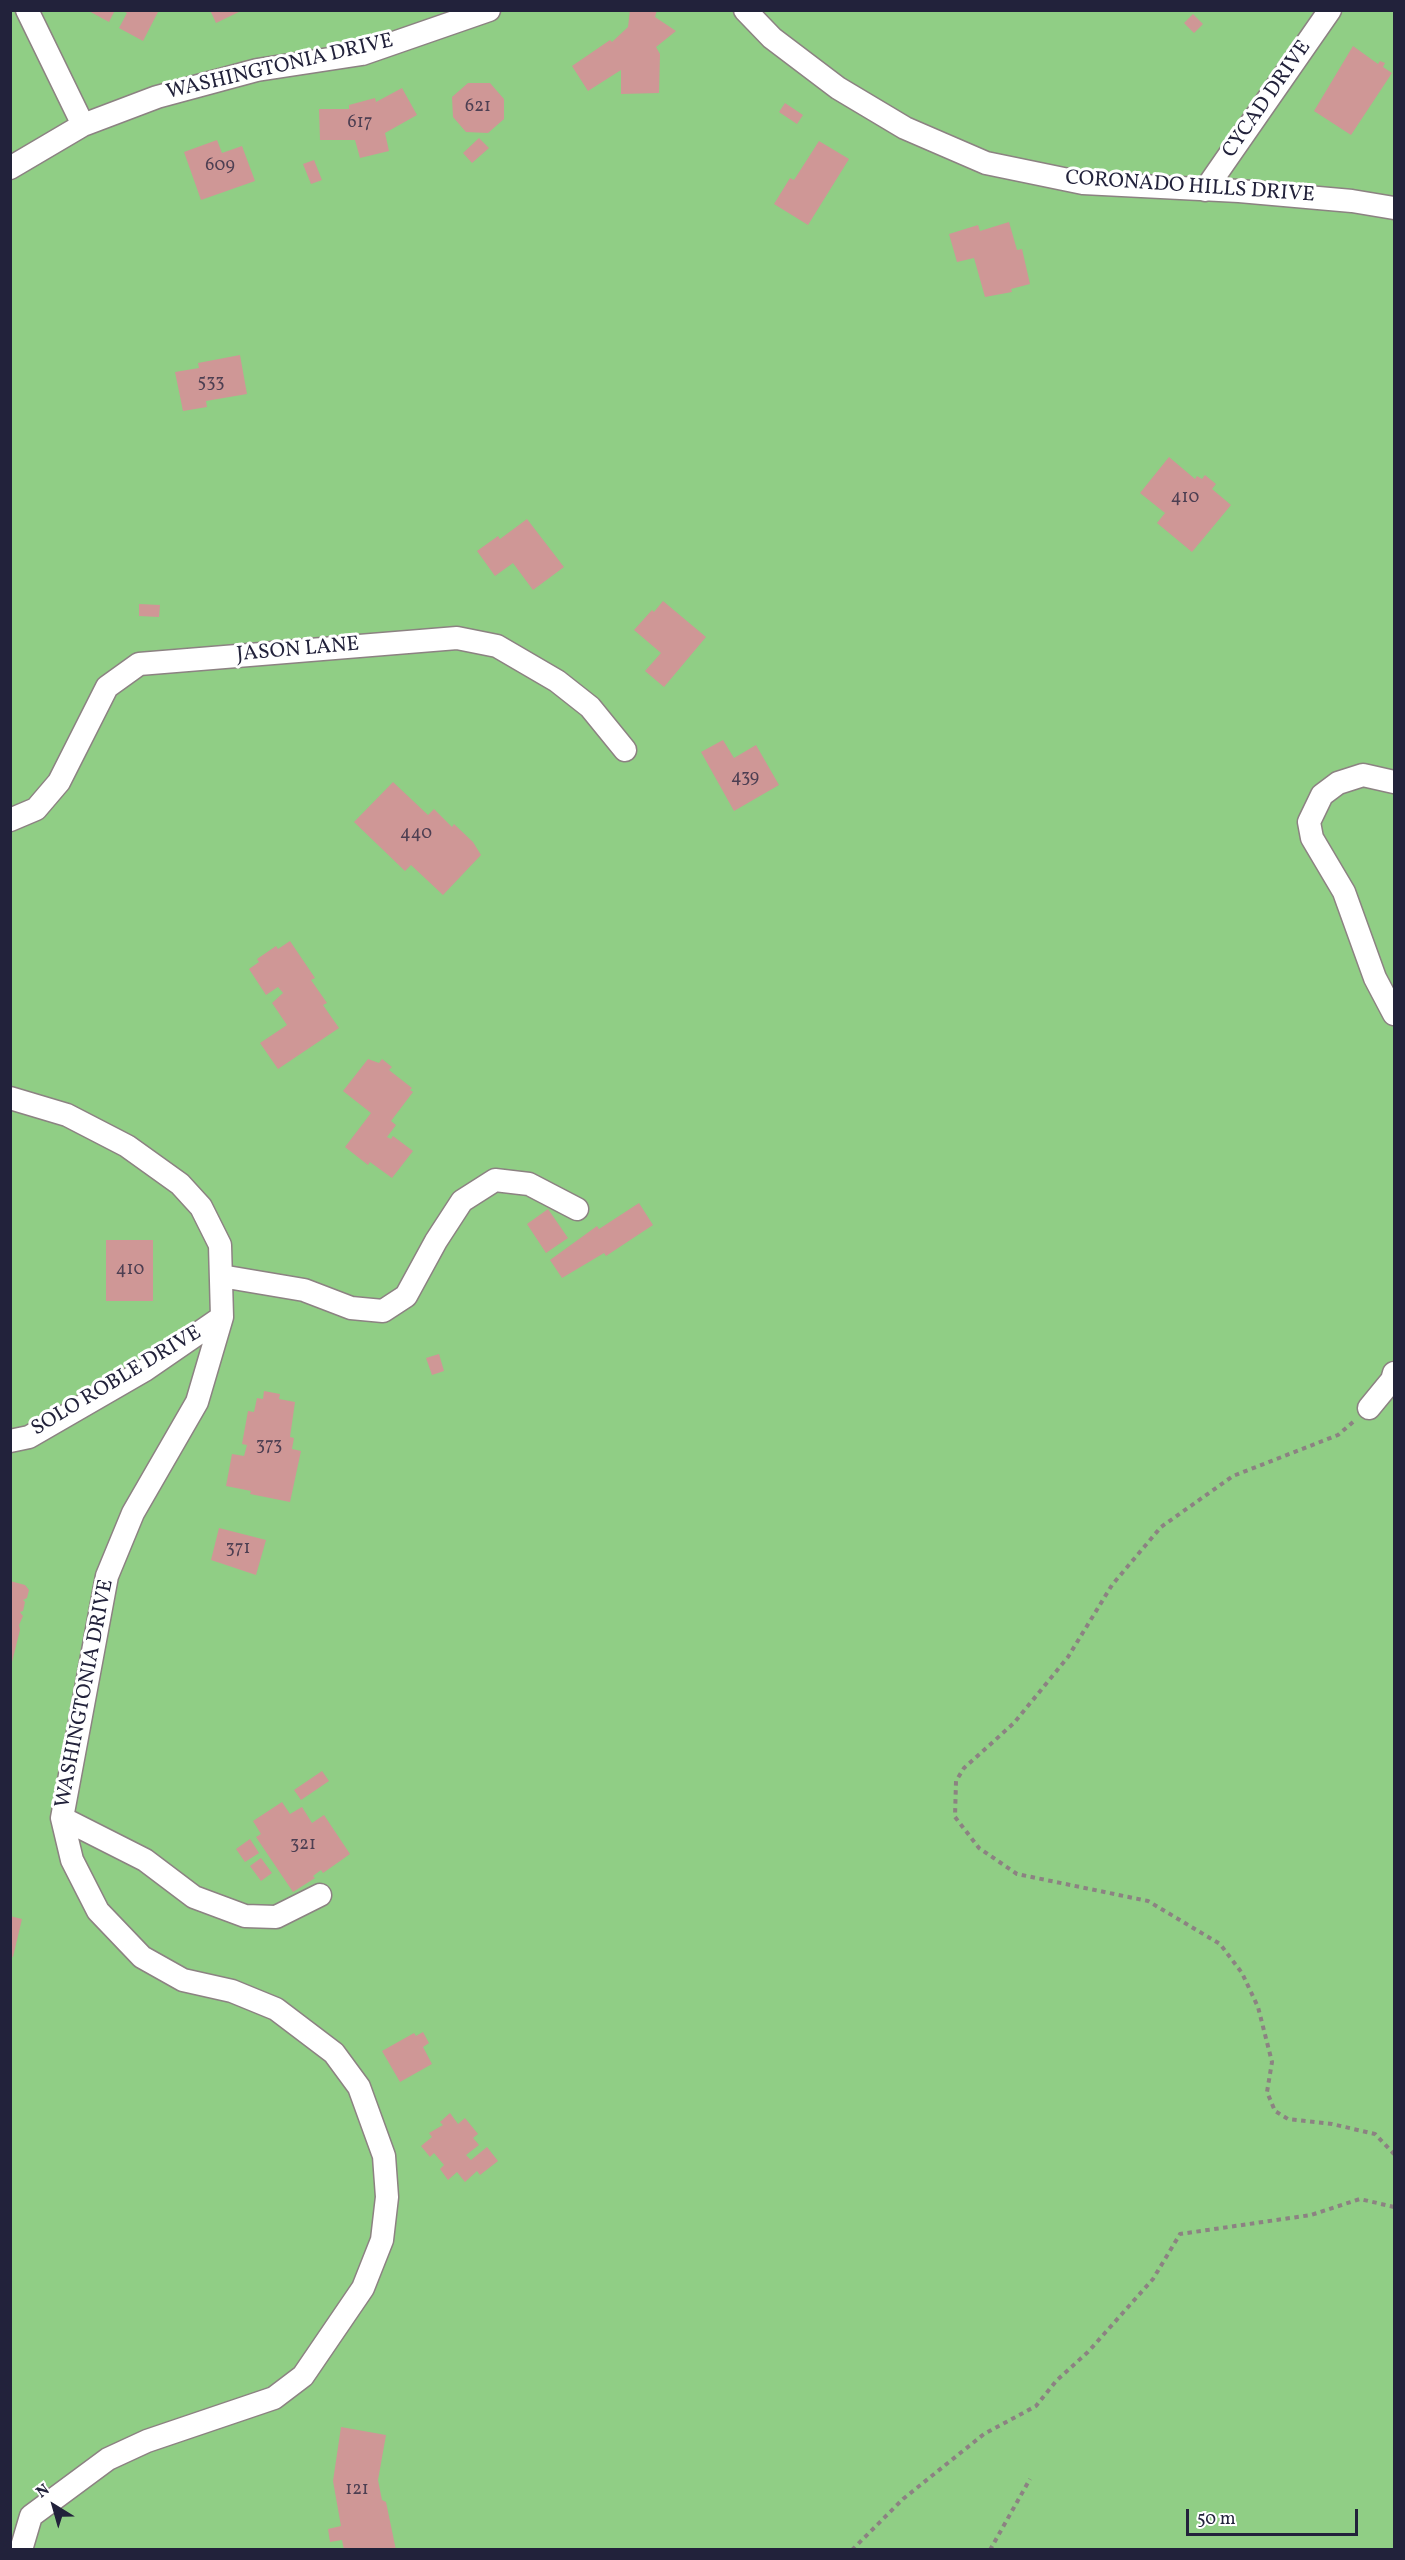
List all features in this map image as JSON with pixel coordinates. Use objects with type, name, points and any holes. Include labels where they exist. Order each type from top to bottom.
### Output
[{"type":"street","points":[[27,10],[83,125]]},
{"type":"street","name":"WASHINGTONIA DRIVE","points":[[10,168],[83,125],[157,97],[257,70],[362,54],[489,10]]},
{"type":"street","name":"CORONADO HILLS DRIVE","points":[[745,10],[772,38],[838,88],[905,128],[986,163],[1083,183],[1352,201],[1395,208]]},
{"type":"street","name":"CYCAD DRIVE","points":[[1205,190],[1330,10]]},
{"type":"street","name":"JASON LANE","points":[[10,820],[36,809],[59,782],[107,687],[139,664],[457,638],[497,646],[557,681],[590,707],[625,750]]},
{"type":"street","points":[[1395,783],[1363,775],[1338,783],[1322,795],[1309,822],[1312,838],[1344,892],[1375,978],[1395,1014]]},
{"type":"street","name":"WASHINGTONIA DRIVE","points":[[10,1098],[66,1115],[127,1146],[180,1184],[201,1207],[220,1245],[222,1317],[197,1402],[133,1514],[106,1576],[62,1818],[72,1860],[98,1911],[141,1957],[183,1980],[232,1991],[276,2009],[334,2053],[359,2087],[384,2156],[387,2197],[382,2240],[363,2288],[303,2376],[274,2398],[147,2441],[108,2459],[31,2517],[21,2550]]},
{"type":"street","points":[[221,1276],[304,1290],[351,1308],[383,1311],[406,1296],[436,1241],[462,1201],[495,1180],[529,1184],[577,1209]]},
{"type":"street","name":"SOLO ROBLE DRIVE","points":[[10,1441],[29,1437],[126,1381],[222,1317]]},
{"type":"street","points":[[1369,1408],[1395,1373]]},
{"type":"street","points":[[62,1818],[145,1860],[194,1897],[245,1916],[276,1917],[320,1895]]},
{"type":"path","points":[[1369,1408],[1338,1435],[1233,1476],[1161,1527],[1112,1585],[1068,1657],[1014,1723],[964,1768],[956,1781],[955,1817],[979,1848],[1017,1874],[1148,1901],[1220,1944],[1242,1973],[1258,2007],[1272,2062],[1267,2092],[1275,2111],[1288,2119],[1332,2124],[1375,2134],[1395,2154]]},
{"type":"path","points":[[852,2550],[903,2499],[984,2434],[1036,2406],[1057,2380],[1088,2352],[1153,2280],[1180,2234],[1311,2215],[1360,2199],[1395,2207]]},
{"type":"path","points":[[990,2550],[1030,2479]]},
{"type":"green space","points":[[11,11],[1394,11],[1394,2549],[11,2549]]},
{"type":"building","points":[[87,10],[115,10],[109,22]]},
{"type":"building","points":[[121,10],[159,10],[143,41],[119,28],[127,13]]},
{"type":"building","points":[[210,10],[243,10],[216,23]]},
{"type":"building","points":[[630,10],[657,10],[655,17],[676,31],[656,47],[660,54],[659,93],[621,94],[621,70],[588,91],[572,66],[610,40],[612,42],[628,27]]},
{"type":"building","points":[[1193,14],[1203,24],[1194,33],[1184,23]]},
{"type":"building","points":[[1353,46],[1378,64],[1380,61],[1385,63],[1383,67],[1392,73],[1351,135],[1314,111]]},
{"type":"building","points":[[468,83],[490,83],[504,99],[504,119],[488,133],[466,132],[453,117],[452,97]]},
{"type":"building","points":[[402,88],[417,115],[385,133],[389,151],[360,158],[355,140],[320,140],[319,109],[349,109],[349,105],[375,98],[376,102]]},
{"type":"building","points":[[785,103],[803,115],[797,124],[779,112]]},
{"type":"building","points":[[479,138],[489,148],[472,163],[463,153]]},
{"type":"building","points":[[217,140],[222,153],[242,146],[255,181],[201,200],[184,152]]},
{"type":"building","points":[[819,141],[849,159],[808,225],[774,204],[790,178],[794,180]]},
{"type":"building","points":[[314,160],[322,180],[311,184],[303,164]]},
{"type":"building","points":[[1009,222],[1017,250],[1022,249],[1030,284],[1011,289],[1012,292],[985,297],[974,258],[957,262],[949,234],[978,225],[980,231]]},
{"type":"building","points":[[240,355],[247,394],[206,401],[207,407],[183,411],[175,372],[199,368],[198,363]]},
{"type":"building","points":[[1169,457],[1195,479],[1197,476],[1202,479],[1205,475],[1216,484],[1212,489],[1231,505],[1192,552],[1157,523],[1165,513],[1140,493]]},
{"type":"building","points":[[527,519],[564,567],[533,590],[513,563],[495,576],[477,551],[498,536],[500,539]]},
{"type":"building","points":[[663,601],[706,637],[664,687],[645,671],[661,653],[634,630]]},
{"type":"building","points":[[139,604],[160,605],[159,617],[139,616]]},
{"type":"building","points":[[723,740],[734,758],[756,745],[779,785],[734,811],[701,752]]},
{"type":"building","points":[[393,782],[428,815],[434,809],[452,827],[454,824],[473,842],[481,855],[443,895],[411,865],[405,871],[354,822]]},
{"type":"building","points":[[290,941],[315,978],[311,980],[327,1003],[323,1005],[339,1028],[278,1069],[260,1043],[287,1025],[272,1003],[283,993],[278,987],[266,995],[249,969],[259,962],[257,959],[276,946],[278,949]]},
{"type":"building","points":[[368,1059],[379,1063],[382,1059],[392,1067],[389,1070],[412,1088],[410,1090],[413,1092],[391,1121],[396,1125],[387,1137],[391,1139],[393,1136],[413,1151],[392,1178],[370,1162],[368,1165],[345,1147],[371,1113],[343,1091]]},
{"type":"building","points":[[639,1203],[653,1225],[606,1256],[604,1253],[562,1278],[550,1260],[597,1226],[599,1229]]},
{"type":"building","points":[[548,1209],[568,1238],[546,1253],[527,1224]]},
{"type":"building","points":[[106,1240],[153,1240],[153,1301],[106,1301]]},
{"type":"building","points":[[439,1354],[444,1371],[432,1375],[426,1358]]},
{"type":"building","points":[[264,1391],[280,1394],[279,1399],[295,1402],[290,1437],[294,1438],[292,1449],[301,1451],[290,1502],[250,1494],[251,1491],[226,1486],[232,1454],[244,1456],[247,1445],[242,1444],[248,1411],[254,1412],[257,1398],[263,1399]]},
{"type":"building","points":[[219,1528],[266,1540],[256,1575],[211,1560]]},
{"type":"building","points":[[10,1581],[25,1585],[29,1590],[27,1598],[23,1600],[25,1602],[23,1611],[20,1612],[23,1616],[11,1666]]},
{"type":"building","points":[[322,1771],[329,1781],[301,1800],[294,1790]]},
{"type":"building","points":[[282,1802],[290,1814],[302,1807],[312,1823],[324,1815],[350,1854],[323,1873],[321,1870],[313,1876],[315,1878],[293,1892],[256,1837],[261,1834],[253,1821]]},
{"type":"building","points":[[250,1839],[259,1853],[245,1862],[236,1849]]},
{"type":"building","points":[[261,1858],[272,1873],[261,1881],[250,1866]]},
{"type":"building","points":[[10,1916],[22,1919],[13,1957],[10,1956]]},
{"type":"building","points":[[423,2032],[429,2043],[423,2047],[432,2064],[400,2082],[382,2051],[414,2033],[416,2036]]},
{"type":"building","points":[[450,2113],[458,2124],[465,2118],[478,2134],[473,2138],[479,2145],[466,2155],[471,2160],[487,2147],[498,2161],[480,2175],[477,2171],[465,2182],[457,2172],[448,2180],[440,2169],[444,2165],[434,2153],[430,2157],[421,2146],[432,2137],[429,2133],[443,2125],[440,2122]]},
{"type":"building","points":[[341,2427],[386,2435],[378,2480],[382,2500],[386,2502],[396,2550],[344,2550],[342,2540],[330,2542],[328,2529],[341,2526],[333,2481]]}]
